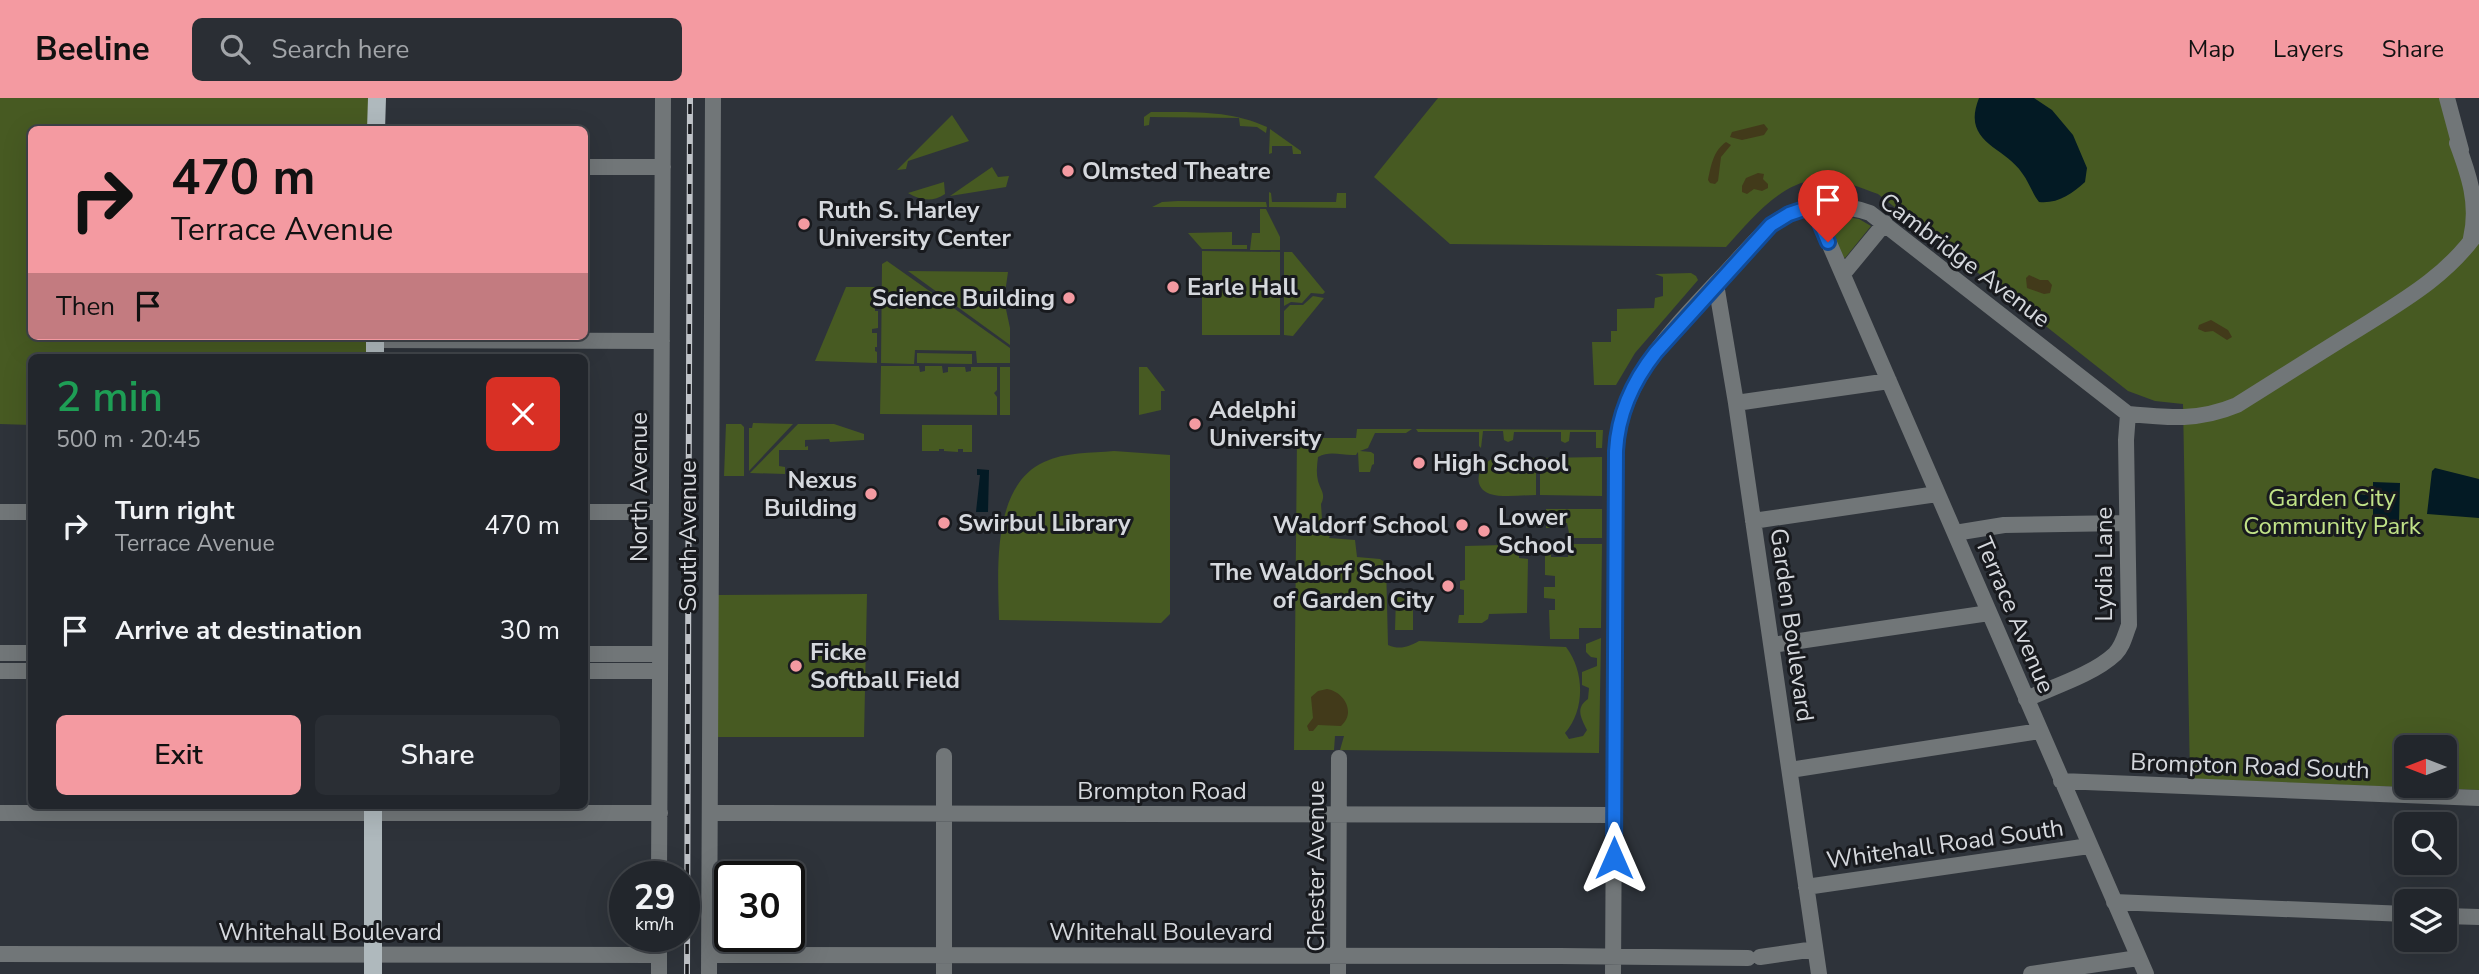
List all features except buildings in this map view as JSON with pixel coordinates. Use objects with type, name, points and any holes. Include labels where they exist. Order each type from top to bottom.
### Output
[{"type":"main road","points":[[376,126],[377,98]]},
{"type":"main road","points":[[373,809],[373,974]]},
{"type":"street","name":"North Avenue","points":[[659,861],[663,98]]},
{"type":"street","name":"South Avenue","points":[[709,974],[713,98]]},
{"type":"street","points":[[2447,98],[2457,143],[2475,191],[2478,207],[2477,224],[2468,247]]},
{"type":"street","points":[[2457,143],[2469,167],[2479,179]]},
{"type":"street","points":[[588,167],[663,167]]},
{"type":"street","name":"Cambridge Avenue","points":[[1613,974],[1616,465],[1619,425],[1629,393],[1647,362],[1716,284],[1771,225],[1789,214],[1829,204],[1858,209],[1885,223],[2128,414]]},
{"type":"street","name":"Terrace Avenue","points":[[1813,206],[2146,974]]},
{"type":"street","points":[[1843,274],[1885,223]]},
{"type":"street","points":[[2128,414],[2197,417],[2237,405],[2443,272],[2468,247],[2479,230]]},
{"type":"street","name":"Garden Boulevard","points":[[1716,284],[1754,521],[1819,974]]},
{"type":"street","points":[[375,344],[662,341]]},
{"type":"street","points":[[1736,403],[1889,381]]},
{"type":"street","name":"Lydia Lane","points":[[2026,699],[2101,665],[2116,653],[2123,643],[2129,625],[2128,414]]},
{"type":"street","points":[[1754,521],[1937,494]]},
{"type":"street","points":[[0,512],[28,512]]},
{"type":"street","points":[[588,512],[661,512]]},
{"type":"street","points":[[1955,533],[2004,525],[2127,523]]},
{"type":"street","points":[[1772,645],[1989,613]]},
{"type":"street","points":[[0,653],[28,653]]},
{"type":"street","points":[[588,654],[660,663]]},
{"type":"street","points":[[588,671],[660,663]]},
{"type":"street","points":[[0,671],[28,671]]},
{"type":"street","points":[[1790,770],[2040,731]]},
{"type":"street","points":[[943,974],[944,756]]},
{"type":"street","name":"Chester Avenue","points":[[1338,974],[1339,758]]},
{"type":"street","name":"Brompton Road South","points":[[2062,781],[2479,799]]},
{"type":"street","points":[[0,813],[373,809],[660,813]]},
{"type":"street","name":"Brompton Road","points":[[710,813],[1614,815]]},
{"type":"street","name":"Whitehall Road South","points":[[1807,887],[2090,846]]},
{"type":"street","points":[[2114,902],[2394,914]]},
{"type":"street","points":[[2457,916],[2479,917]]},
{"type":"street","name":"Whitehall Boulevard","points":[[709,955],[1754,958],[1815,949]]},
{"type":"street","name":"Whitehall Boulevard","points":[[0,954],[659,955]]},
{"type":"street","points":[[659,955],[659,974]]},
{"type":"street","points":[[2031,974],[2059,972],[2138,957]]},
{"type":"green space","points":[[0,98],[377,98],[377,126],[28,126],[28,340],[376,340],[376,354],[28,354],[28,425],[0,424]]},
{"type":"green space","name":"Garden City Community Park","points":[[1438,98],[2449,98],[2479,232],[2479,790],[2457,789],[2457,735],[2394,735],[2394,787],[2190,779],[2183,404],[2155,401],[2128,391],[1878,194],[1831,180],[1801,183],[1765,206],[1726,247],[1450,244],[1374,177]]},
{"type":"green space","points":[[1151,112],[1225,115],[1239,117],[1253,121],[1267,127],[1266,133],[1257,127],[1240,126],[1239,118],[1150,117],[1149,125],[1144,126],[1144,117]]},
{"type":"green space","points":[[952,115],[969,141],[908,161],[906,169],[897,170]]},
{"type":"green space","points":[[1270,129],[1301,151],[1301,154],[1293,154],[1292,146],[1272,146],[1272,153],[1269,154]]},
{"type":"green space","points":[[992,167],[998,177],[1009,176],[1006,187],[950,196]]},
{"type":"green space","points":[[944,182],[945,194],[935,199],[922,199],[908,193]]},
{"type":"green space","points":[[1269,192],[1272,202],[1336,202],[1337,193],[1346,193],[1346,208],[1269,207]]},
{"type":"green space","points":[[1162,202],[1266,202],[1267,207],[1152,207]]},
{"type":"green space","points":[[1260,209],[1266,209],[1280,237],[1280,250],[1250,250],[1252,233],[1260,233]]},
{"type":"green space","points":[[1829,214],[1859,219],[1871,226],[1845,258],[1841,256],[1825,219]]},
{"type":"green space","points":[[1232,232],[1232,245],[1247,245],[1247,249],[1202,249],[1188,233]]},
{"type":"green space","points":[[1202,251],[1280,252],[1280,335],[1202,335]]},
{"type":"green space","points":[[1284,252],[1292,252],[1325,292],[1323,294],[1311,293],[1302,303],[1291,302],[1284,306]]},
{"type":"green space","points":[[887,261],[1010,348],[1010,363],[977,363],[976,351],[915,350],[914,364],[881,363],[882,264]]},
{"type":"green space","points":[[908,271],[1008,272],[1004,300],[1010,328],[1010,345]]},
{"type":"green space","points":[[1691,273],[1698,280],[1635,353],[1616,385],[1594,385],[1592,342],[1611,342],[1611,331],[1617,331],[1617,309],[1654,308],[1655,298],[1663,296],[1663,277],[1655,274]]},
{"type":"green space","points":[[846,287],[878,287],[878,307],[875,311],[878,311],[878,328],[872,329],[872,333],[877,333],[877,363],[815,361]]},
{"type":"green space","points":[[1313,296],[1324,298],[1293,336],[1284,335],[1284,311],[1290,305],[1303,305]]},
{"type":"green space","points":[[917,353],[972,354],[972,364],[917,363]]},
{"type":"green space","points":[[881,366],[919,366],[920,372],[925,371],[925,366],[942,366],[943,373],[948,372],[948,367],[965,367],[966,372],[971,371],[971,367],[997,367],[997,390],[994,393],[997,397],[997,415],[880,414]]},
{"type":"green space","points":[[1000,367],[1010,367],[1010,415],[1000,415]]},
{"type":"green space","points":[[1139,367],[1147,367],[1164,389],[1165,391],[1161,391],[1161,410],[1139,415]]},
{"type":"green space","points":[[753,423],[793,424],[749,471],[749,428],[752,428]]},
{"type":"green space","points":[[726,424],[741,424],[744,427],[744,476],[724,476]]},
{"type":"green space","points":[[798,424],[834,424],[864,434],[864,440],[805,440],[808,450],[779,450],[779,466],[785,467],[785,474],[750,473]]},
{"type":"green space","points":[[922,425],[972,425],[972,452],[963,452],[963,449],[958,449],[958,452],[944,449],[922,451]]},
{"type":"green space","points":[[1357,429],[1412,429],[1406,433],[1375,433],[1368,448],[1360,451],[1374,454],[1374,464],[1370,472],[1359,472],[1358,452],[1356,455],[1323,455],[1318,457],[1317,463],[1317,478],[1323,495],[1322,519],[1331,525],[1333,530],[1329,538],[1355,540],[1357,557],[1380,559],[1386,563],[1388,645],[1404,647],[1419,641],[1566,647],[1577,668],[1580,691],[1576,713],[1565,733],[1569,739],[1583,736],[1587,730],[1580,710],[1588,699],[1589,688],[1582,685],[1582,672],[1597,666],[1597,658],[1586,652],[1586,644],[1601,638],[1599,753],[1340,750],[1344,736],[1335,736],[1334,750],[1294,750],[1297,438],[1356,438]]},
{"type":"green space","points":[[1416,429],[1603,430],[1602,448],[1596,448],[1596,432],[1570,432],[1569,441],[1565,443],[1561,441],[1561,432],[1514,432],[1513,440],[1508,442],[1504,440],[1503,431],[1483,431],[1481,448],[1479,432],[1418,432]]},
{"type":"green space","points":[[1114,451],[1170,455],[1170,614],[1161,623],[999,620],[1001,532],[1014,490],[1027,474],[1044,462],[1061,456]]},
{"type":"green space","points":[[1497,457],[1536,458],[1536,495],[1501,496],[1484,490],[1480,485],[1479,474],[1486,463]]},
{"type":"green space","points":[[1602,457],[1602,496],[1540,495],[1540,458]]},
{"type":"green space","points":[[1546,509],[1602,509],[1602,538],[1570,538],[1567,523],[1550,523],[1550,528],[1546,528]]},
{"type":"green space","points":[[1519,542],[1519,558],[1528,559],[1527,613],[1489,614],[1488,619],[1482,623],[1458,623],[1459,615],[1464,615],[1464,590],[1460,589],[1460,581],[1465,580],[1465,546]]},
{"type":"green space","points":[[1570,544],[1602,544],[1601,628],[1579,628],[1579,639],[1550,639],[1549,610],[1555,610],[1555,599],[1544,598],[1544,587],[1555,587],[1555,576],[1545,575],[1545,553],[1551,553],[1551,557],[1568,557]]},
{"type":"green space","points":[[867,594],[864,737],[716,737],[716,595]]},
{"type":"green space","points":[[1396,597],[1413,597],[1413,630],[1395,630]]},
{"type":"sand","points":[[1764,124],[1768,129],[1764,135],[1742,140],[1730,137],[1732,132]]},
{"type":"sand","points":[[1726,142],[1731,145],[1721,157],[1718,181],[1715,184],[1710,183],[1708,180],[1713,159]]},
{"type":"sand","points":[[1758,173],[1764,174],[1763,179],[1768,188],[1762,191],[1754,189],[1747,194],[1742,192],[1746,178]]},
{"type":"sand","points":[[2029,275],[2048,280],[2052,285],[2050,293],[2044,294],[2027,288],[2026,278]]},
{"type":"sand","points":[[2211,320],[2228,330],[2232,337],[2227,340],[2213,331],[2198,329],[2199,325]]},
{"type":"sand","points":[[1327,689],[1339,694],[1346,704],[1348,715],[1341,726],[1318,725],[1313,731],[1309,731],[1307,726],[1313,718],[1311,697],[1318,691]]},
{"type":"water","points":[[1979,98],[2034,98],[2052,110],[2073,135],[2087,168],[2085,182],[2064,197],[2039,202],[2014,164],[1980,134],[1975,113]]},
{"type":"water","points":[[2435,468],[2479,479],[2479,518],[2427,514],[2432,471]]},
{"type":"water","points":[[977,469],[989,470],[988,512],[976,512],[980,475],[977,475]]},
{"type":"water","points":[[2373,482],[2400,483],[2399,522],[2373,521],[2373,504],[2369,504],[2369,509],[2358,509],[2359,494],[2369,495],[2369,500],[2373,500]]},
{"type":"railway","points":[[687,974],[690,98]]},
{"type":"place","name":"Olmsted Theatre","points":[[1068,171]]},
{"type":"place","name":"Ruth S. Harley University Center","points":[[804,224]]},
{"type":"place","name":"Earle Hall","points":[[1173,287]]},
{"type":"place","name":"Science Building","points":[[1069,298]]},
{"type":"place","name":"Adelphi University","points":[[1195,424]]},
{"type":"place","name":"High School","points":[[1419,463]]},
{"type":"place","name":"Nexus Building","points":[[871,494]]},
{"type":"place","name":"Swirbul Library","points":[[944,523]]},
{"type":"place","name":"Waldorf School","points":[[1462,525]]},
{"type":"place","name":"Lower School","points":[[1484,531]]},
{"type":"place","name":"The Waldorf School of Garden City","points":[[1448,586]]},
{"type":"place","name":"Ficke Softball Field","points":[[796,666]]},
{"type":"route","points":[[1614,858],[1616,451],[1624,407],[1639,374],[1656,352],[1771,225],[1800,209],[1813,206],[1828,242]]}]
